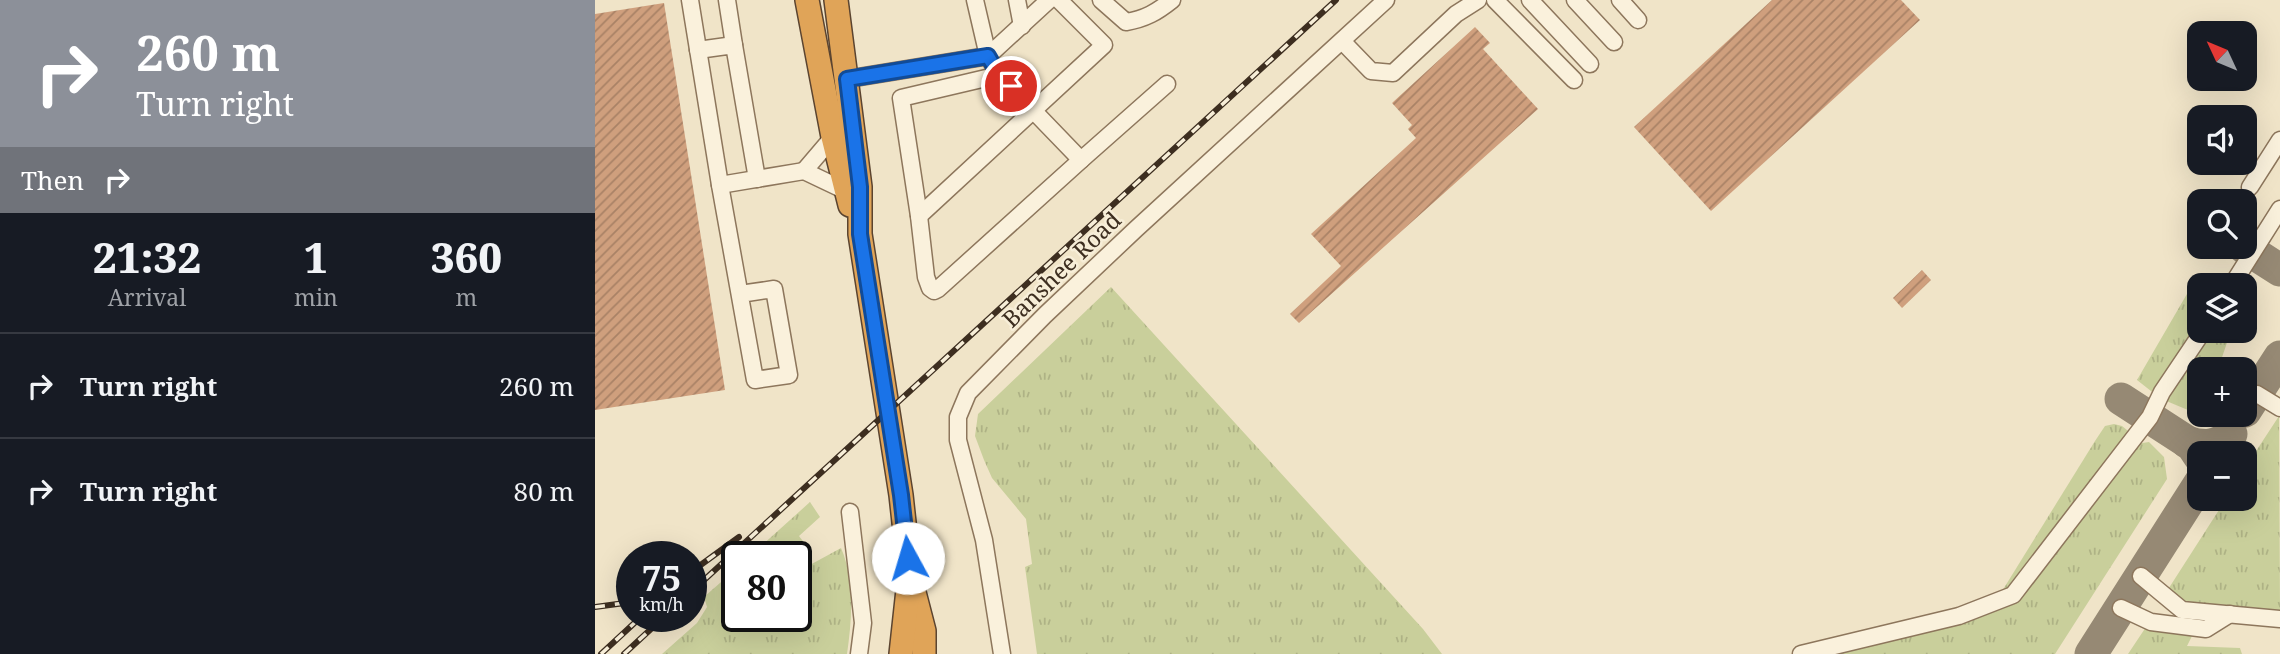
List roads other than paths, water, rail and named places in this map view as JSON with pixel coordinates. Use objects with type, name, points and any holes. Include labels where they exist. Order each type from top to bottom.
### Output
[{"type":"highway","points":[[807,0],[833,137],[860,234]]},
{"type":"highway","points":[[836,0],[860,187],[860,234],[901,495],[910,577],[923,631],[924,654]]},
{"type":"highway","points":[[901,654],[910,577]]},
{"type":"street","points":[[690,0],[720,185],[755,380],[789,375],[774,289],[740,294]]},
{"type":"street","points":[[727,0],[757,179]]},
{"type":"street","points":[[975,0],[988,56],[999,75],[1081,160]]},
{"type":"street","points":[[1017,0],[1022,26]]},
{"type":"street","points":[[847,79],[988,56],[1049,0]]},
{"type":"street","points":[[919,216],[1104,45],[1059,0]]},
{"type":"street","points":[[1101,0],[1126,22],[1141,20],[1159,11],[1172,0]]},
{"type":"street","name":"Banshee Road","points":[[1002,654],[985,540],[958,440],[957,427],[962,405],[977,382],[1045,315],[1386,0]]},
{"type":"street","points":[[1342,41],[1371,71],[1393,73],[1456,14],[1478,0]]},
{"type":"street","points":[[1495,0],[1574,80]]},
{"type":"street","points":[[1530,0],[1590,64]]},
{"type":"street","points":[[1575,0],[1614,41]]},
{"type":"street","points":[[1619,0],[1638,20]]},
{"type":"street","points":[[698,50],[734,45]]},
{"type":"street","points":[[999,75],[901,98],[926,277],[934,291],[1167,84]]},
{"type":"street","points":[[804,171],[833,137]]},
{"type":"street","points":[[2250,187],[2280,140]]},
{"type":"street","points":[[720,185],[804,171],[846,191]]},
{"type":"street","points":[[2240,273],[2280,209]]},
{"type":"street","points":[[1801,654],[1959,616],[2013,595],[2150,418],[2162,393],[2195,343]]},
{"type":"street","points":[[2257,395],[2280,408]]},
{"type":"street","points":[[850,512],[863,623],[859,654]]},
{"type":"street","points":[[2141,576],[2182,610],[2280,619]]},
{"type":"street","points":[[2121,608],[2151,622],[2207,629],[2229,614]]},
{"type":"railway","points":[[707,577],[1336,0]]},
{"type":"railway","points":[[707,560],[739,537]]},
{"type":"railway","points":[[595,607],[616,604]]},
{"type":"railway","points":[[601,654],[625,632]]},
{"type":"railway","points":[[624,654],[648,632]]}]
